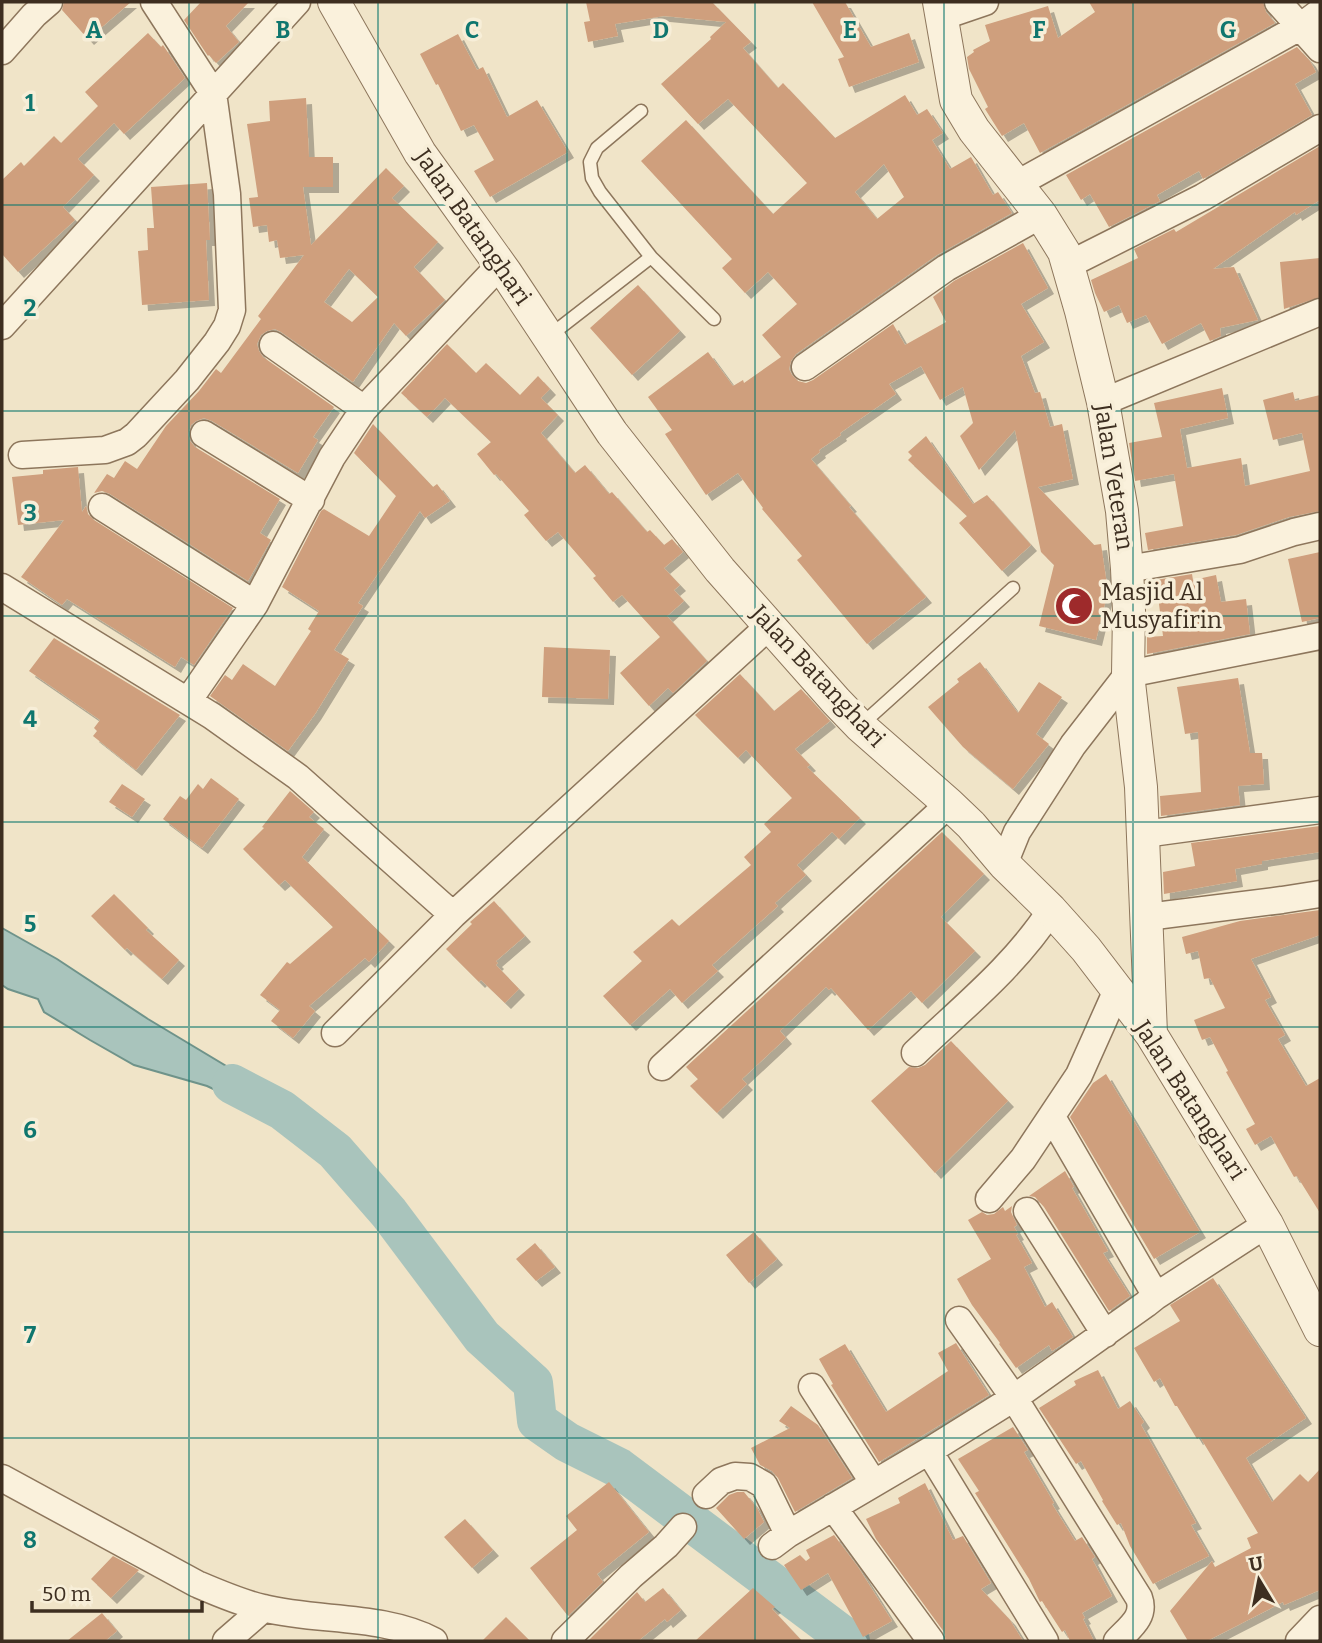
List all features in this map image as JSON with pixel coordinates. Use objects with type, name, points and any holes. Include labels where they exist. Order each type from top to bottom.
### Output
[{"type":"street","points":[[2,51],[49,2]]},
{"type":"street","points":[[22,455],[105,450],[127,442],[187,380],[217,342],[227,326],[232,310],[227,194],[213,93],[154,2]]},
{"type":"street","points":[[2,326],[297,2]]},
{"type":"street","name":"Jalan Batanghari","points":[[334,2],[420,153],[500,265],[612,433],[720,570],[836,701],[860,726],[971,825],[1004,864],[1086,949],[1151,1034],[1316,1310]]},
{"type":"street","points":[[940,9],[985,2]]},
{"type":"street","points":[[1278,2],[1310,20],[1320,49]]},
{"type":"street","name":"Jalan Veteran","points":[[940,9],[956,100],[974,130],[1041,215],[1064,252],[1103,402],[1122,511],[1127,569],[1128,674],[1141,787],[1151,1034]]},
{"type":"street","points":[[1017,184],[1310,20]]},
{"type":"street","points":[[1068,265],[1203,197],[1320,128]]},
{"type":"street","points":[[805,367],[946,268],[1041,215]]},
{"type":"street","points":[[188,701],[255,604],[332,457],[364,408],[500,265]]},
{"type":"street","points":[[1103,402],[1320,312]]},
{"type":"street","points":[[273,345],[364,408]]},
{"type":"street","points":[[204,434],[311,500]]},
{"type":"street","points":[[102,507],[255,604]]},
{"type":"street","points":[[1127,569],[1240,550],[1320,526]]},
{"type":"street","points":[[2,587],[212,716],[298,777],[453,915]]},
{"type":"street","points":[[335,1033],[453,915],[769,626]]},
{"type":"street","points":[[1004,864],[1017,832],[1073,745],[1128,674],[1320,636]]},
{"type":"street","points":[[662,1067],[949,804]]},
{"type":"street","points":[[1143,834],[1320,810]]},
{"type":"street","points":[[1147,917],[1320,894]]},
{"type":"street","points":[[915,1053],[1006,968],[1036,934],[1051,910]]},
{"type":"street","points":[[989,1199],[1023,1159],[1079,1075],[1117,990]]},
{"type":"street","points":[[1052,1117],[1156,1296]]},
{"type":"street","points":[[1027,1211],[1105,1334]]},
{"type":"street","points":[[706,1495],[721,1481],[734,1476],[750,1477],[764,1485],[780,1540],[1014,1398],[1156,1296],[1267,1224]]},
{"type":"street","points":[[959,1320],[1014,1398],[1139,1598],[1141,1614],[1117,1641]]},
{"type":"street","points":[[812,1387],[873,1482]]},
{"type":"street","points":[[929,1451],[1046,1641]]},
{"type":"street","points":[[2,1478],[197,1584],[264,1608],[396,1627],[434,1641]]},
{"type":"street","points":[[833,1507],[931,1641]]},
{"type":"street","points":[[565,1641],[683,1527]]},
{"type":"street","points":[[226,1641],[264,1608]]},
{"type":"street","points":[[1299,1641],[1320,1619]]},
{"type":"lane","points":[[641,111],[597,148],[590,162],[592,178],[652,257],[714,319]]},
{"type":"lane","points":[[548,337],[652,257]]},
{"type":"lane","points":[[860,726],[1013,588]]},
{"type":"water","points":[[2,928],[57,959],[148,1019],[278,1097],[282,1110],[262,1117],[239,1101],[207,1086],[134,1065],[44,1012],[38,999],[8,989],[2,985]]},
{"type":"building","points":[[64,2],[131,2],[88,39],[62,10]]},
{"type":"building","points":[[201,2],[249,2],[226,26],[239,42],[216,63],[208,56],[184,20]]},
{"type":"building","points":[[586,2],[712,2],[751,42],[743,48],[778,88],[783,83],[835,138],[905,95],[917,115],[927,109],[943,133],[932,140],[950,169],[971,157],[993,195],[998,192],[1012,213],[937,255],[796,354],[789,369],[798,381],[806,383],[813,380],[893,324],[905,345],[946,322],[933,297],[954,281],[1023,243],[1048,288],[1021,304],[1044,342],[1021,356],[1035,393],[1040,392],[1050,427],[1062,424],[1073,479],[1038,487],[1094,545],[1101,544],[1109,587],[1096,640],[1039,626],[1054,565],[1041,552],[1015,430],[979,470],[960,436],[973,423],[963,387],[940,400],[921,366],[889,384],[896,394],[840,433],[841,435],[811,459],[926,597],[867,644],[797,560],[802,556],[762,509],[738,473],[706,495],[665,434],[672,430],[648,397],[708,352],[733,386],[743,380],[744,383],[781,357],[762,335],[797,304],[768,272],[745,293],[722,268],[732,259],[641,161],[686,120],[773,214],[807,183],[728,99],[698,124],[661,84],[726,22],[664,16],[615,24],[618,36],[588,42],[584,22],[590,21]],"holes":[[[884,164],[904,197],[877,219],[855,192]]]},
{"type":"building","points":[[812,2],[845,2],[871,47],[909,33],[919,62],[849,87],[838,59],[844,57]]},
{"type":"building","points":[[1089,2],[1263,2],[1266,12],[1275,23],[1040,153],[1024,123],[1002,136],[985,109],[988,107],[969,69],[967,57],[973,50],[990,41],[985,25],[1048,6],[1058,38],[1095,12]]},
{"type":"building","points":[[148,33],[161,47],[163,45],[185,78],[124,134],[114,123],[78,159],[94,175],[63,207],[75,220],[18,272],[2,254],[2,180],[21,162],[24,166],[54,136],[61,143],[98,106],[85,92]]},
{"type":"building","points":[[458,34],[477,70],[483,67],[507,117],[537,100],[568,152],[490,197],[474,171],[494,160],[474,125],[461,131],[420,54]]},
{"type":"building","points":[[1297,47],[1316,72],[1295,84],[1312,115],[1203,179],[1199,171],[1157,195],[1160,201],[1109,227],[1090,194],[1081,200],[1066,175]]},
{"type":"building","points":[[306,98],[309,157],[333,157],[333,187],[303,187],[311,245],[386,168],[404,186],[392,198],[438,242],[414,267],[445,300],[406,336],[394,323],[353,382],[281,332],[275,329],[261,335],[257,344],[263,357],[334,407],[313,437],[318,440],[298,473],[212,421],[204,418],[191,425],[188,434],[195,447],[280,499],[260,533],[271,540],[248,581],[110,494],[102,491],[94,493],[107,474],[114,478],[125,461],[137,469],[166,426],[216,369],[221,373],[261,319],[258,316],[304,255],[280,258],[277,240],[269,242],[267,225],[253,227],[249,198],[258,197],[247,124],[270,121],[269,101]],"holes":[[[349,269],[378,297],[352,322],[324,302]]]},
{"type":"building","points":[[1320,146],[1320,200],[1296,215],[1295,212],[1213,269],[1234,267],[1258,320],[1220,328],[1221,336],[1210,341],[1201,323],[1162,344],[1146,315],[1127,323],[1119,305],[1104,312],[1091,280],[1138,258],[1134,249],[1174,229],[1176,232]]},
{"type":"building","points":[[207,183],[209,300],[142,305],[138,251],[148,250],[147,228],[154,228],[151,187]]},
{"type":"building","points":[[1320,258],[1320,297],[1284,309],[1280,262]]},
{"type":"building","points":[[638,285],[680,331],[632,375],[590,328]]},
{"type":"building","points":[[447,344],[476,373],[486,363],[520,395],[538,376],[550,389],[541,398],[558,415],[541,433],[575,473],[585,465],[647,532],[650,530],[664,545],[672,539],[683,552],[664,568],[680,585],[674,590],[684,601],[667,616],[707,661],[673,693],[668,688],[649,706],[620,673],[660,637],[622,595],[613,602],[593,578],[596,576],[558,532],[546,541],[524,515],[529,511],[477,454],[491,442],[445,398],[427,417],[401,393]]},
{"type":"building","points":[[1222,388],[1228,418],[1180,429],[1187,468],[1241,458],[1245,486],[1310,471],[1302,433],[1273,440],[1263,400],[1293,392],[1295,401],[1320,395],[1320,511],[1289,517],[1236,535],[1148,550],[1145,533],[1183,526],[1174,474],[1135,481],[1129,443],[1162,437],[1154,403]]},
{"type":"building","points":[[373,424],[433,487],[437,484],[450,501],[425,518],[420,511],[358,603],[363,606],[334,650],[349,659],[288,751],[210,696],[225,675],[232,680],[243,664],[275,686],[311,631],[308,629],[319,611],[282,587],[321,511],[324,509],[369,536],[396,496],[354,453]]},
{"type":"building","points":[[926,436],[973,504],[987,495],[1031,545],[1002,571],[959,523],[967,516],[908,460],[912,456],[908,452]]},
{"type":"building","points":[[78,467],[82,512],[86,506],[88,514],[94,520],[233,608],[194,665],[181,657],[175,667],[67,599],[62,605],[21,577],[64,520],[18,525],[12,477],[43,474],[43,470]]},
{"type":"building","points":[[1320,552],[1320,618],[1302,622],[1288,559]]},
{"type":"building","points":[[1192,574],[1193,580],[1216,575],[1221,602],[1246,599],[1250,634],[1147,654],[1147,637],[1163,636],[1156,580]]},
{"type":"building","points":[[54,638],[180,715],[136,770],[93,736],[97,731],[94,728],[100,720],[29,671]]},
{"type":"building","points":[[544,647],[610,650],[608,699],[542,697]]},
{"type":"building","points":[[980,662],[1018,713],[1039,682],[1062,697],[1036,734],[1049,744],[1013,789],[963,747],[928,707],[959,682],[957,679]]},
{"type":"building","points":[[740,674],[774,711],[801,689],[830,721],[795,749],[810,765],[807,767],[860,818],[839,839],[832,832],[797,865],[806,875],[775,903],[778,906],[712,965],[718,971],[682,1003],[670,989],[630,1025],[603,996],[642,961],[633,952],[672,919],[679,926],[751,865],[744,857],[771,832],[764,824],[792,798],[746,750],[738,758],[695,715]]},
{"type":"building","points":[[1238,678],[1250,753],[1262,753],[1264,784],[1238,786],[1240,805],[1161,816],[1160,796],[1201,792],[1198,732],[1185,734],[1177,687]]},
{"type":"building","points":[[211,778],[239,799],[202,848],[163,819],[180,796],[186,800],[198,784],[203,789]]},
{"type":"building","points":[[122,784],[145,799],[132,817],[109,802]]},
{"type":"building","points":[[290,791],[314,812],[309,817],[324,829],[302,857],[389,941],[369,962],[365,958],[309,1006],[315,1011],[293,1038],[271,1021],[280,1010],[260,995],[287,962],[290,964],[333,927],[285,880],[279,885],[243,849],[264,828],[262,827]]},
{"type":"building","points":[[1320,826],[1320,852],[1262,861],[1262,864],[1235,869],[1237,881],[1164,894],[1163,872],[1195,866],[1191,843]]},
{"type":"building","points":[[942,832],[984,874],[941,917],[975,951],[922,1003],[911,991],[868,1030],[831,988],[829,990],[826,987],[780,1031],[786,1038],[742,1079],[747,1084],[717,1113],[690,1086],[698,1079],[686,1067]]},
{"type":"building","points":[[114,894],[148,928],[146,930],[179,960],[162,979],[127,948],[125,950],[91,916]]},
{"type":"building","points":[[494,901],[525,936],[496,961],[496,965],[519,989],[505,1003],[446,949],[472,924],[470,922]]},
{"type":"building","points":[[1320,910],[1320,935],[1251,959],[1271,997],[1265,1000],[1285,1035],[1278,1039],[1306,1086],[1320,1078],[1320,1213],[1297,1176],[1294,1177],[1271,1136],[1255,1145],[1246,1129],[1255,1124],[1210,1037],[1202,1040],[1194,1020],[1225,1008],[1210,978],[1204,979],[1198,951],[1186,954],[1182,937],[1240,921]]},
{"type":"building","points":[[951,1041],[1008,1101],[935,1173],[871,1101],[909,1067],[918,1068],[925,1065]]},
{"type":"building","points":[[1106,1074],[1200,1232],[1154,1259],[1070,1117],[1093,1083]]},
{"type":"building","points":[[1065,1171],[1108,1251],[1103,1253],[1130,1296],[1109,1311],[1044,1207],[1035,1197],[1029,1196]]},
{"type":"building","points":[[1012,1206],[1011,1212],[1017,1225],[1014,1227],[1018,1234],[1016,1235],[1032,1263],[1024,1267],[1045,1307],[1052,1302],[1073,1337],[1052,1351],[1049,1345],[1016,1368],[957,1279],[991,1259],[968,1220],[982,1212],[987,1215],[994,1214],[1003,1207],[1005,1211]]},
{"type":"building","points":[[754,1232],[777,1259],[749,1283],[726,1255]]},
{"type":"building","points":[[535,1243],[555,1267],[536,1281],[516,1259]]},
{"type":"building","points":[[1213,1278],[1306,1418],[1246,1458],[1272,1502],[1300,1474],[1308,1482],[1320,1469],[1320,1590],[1284,1605],[1283,1602],[1207,1641],[1188,1641],[1170,1611],[1212,1561],[1215,1567],[1251,1548],[1247,1538],[1258,1533],[1200,1437],[1197,1439],[1160,1378],[1154,1382],[1134,1348],[1180,1321],[1170,1305]]},
{"type":"building","points":[[956,1343],[989,1395],[879,1462],[831,1385],[833,1384],[819,1359],[845,1344],[886,1412],[948,1371],[938,1353]]},
{"type":"building","points":[[1098,1370],[1118,1409],[1130,1401],[1144,1422],[1141,1425],[1196,1523],[1191,1525],[1209,1556],[1153,1584],[1130,1546],[1121,1523],[1117,1525],[1081,1461],[1076,1464],[1039,1408],[1076,1385],[1074,1381]]},
{"type":"building","points":[[791,1406],[818,1425],[852,1478],[795,1512],[778,1478],[772,1471],[760,1465],[751,1448],[790,1428],[779,1421]]},
{"type":"building","points":[[1013,1427],[1028,1450],[1024,1452],[1054,1503],[1052,1504],[1075,1541],[1082,1537],[1095,1557],[1092,1559],[1112,1596],[1082,1613],[1094,1641],[1070,1641],[1065,1630],[1062,1632],[1042,1601],[1040,1602],[1029,1579],[975,1493],[979,1491],[958,1459]]},
{"type":"building","points":[[609,1482],[649,1532],[597,1574],[603,1582],[568,1616],[530,1568],[577,1530],[566,1516]]},
{"type":"building","points":[[925,1483],[953,1540],[963,1536],[991,1583],[981,1589],[1010,1620],[1023,1641],[946,1641],[944,1632],[876,1539],[866,1519],[900,1503],[898,1498]]},
{"type":"building","points":[[744,1492],[764,1522],[744,1539],[716,1508],[729,1495]]},
{"type":"building","points":[[465,1519],[493,1550],[472,1568],[444,1537]]},
{"type":"building","points":[[834,1535],[892,1621],[863,1637],[828,1573],[801,1590],[784,1565],[800,1555],[806,1561],[810,1558],[806,1550]]},
{"type":"building","points":[[113,1556],[139,1570],[111,1598],[91,1579]]},
{"type":"building","points":[[663,1588],[681,1610],[667,1622],[665,1619],[638,1641],[588,1641],[637,1592],[645,1602]]},
{"type":"building","points":[[753,1588],[775,1607],[772,1609],[802,1641],[695,1641]]},
{"type":"building","points":[[102,1613],[117,1631],[105,1641],[67,1641]]},
{"type":"building","points":[[506,1617],[530,1641],[482,1641]]},
{"type":"waterway","points":[[232,1084],[282,1110],[335,1151],[389,1213],[482,1337],[533,1383],[537,1421],[567,1442],[619,1468],[850,1641]]},
{"type":"place","name":"Masjid Al Musyafirin","points":[[1074,606]]}]
